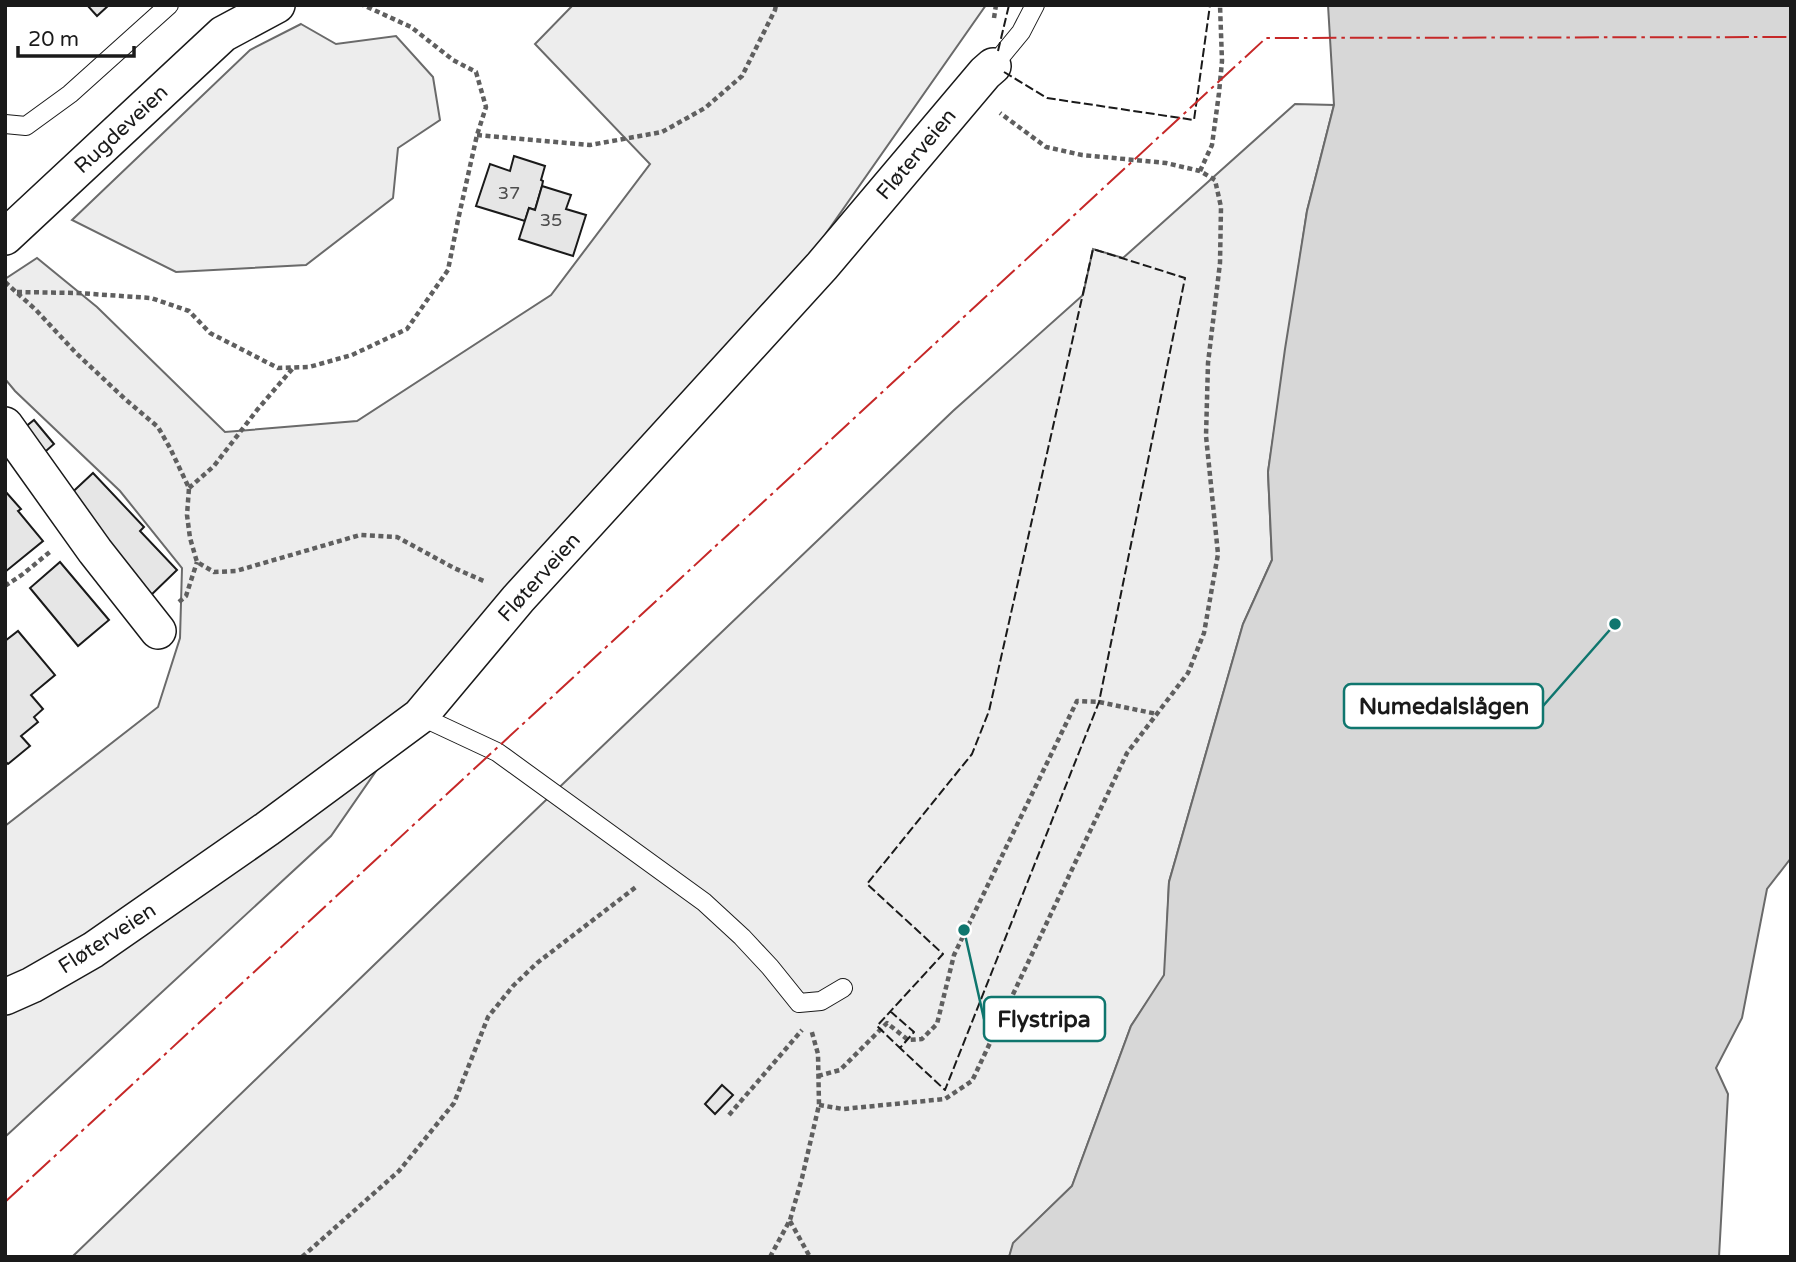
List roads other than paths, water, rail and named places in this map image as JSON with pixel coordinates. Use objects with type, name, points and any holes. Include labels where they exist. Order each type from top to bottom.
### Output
[{"type":"street","name":"Rugdeveien","points":[[5,237],[223,34],[277,5]]},
{"type":"street","name":"Fløterveien","points":[[5,997],[32,985],[93,950],[267,829],[420,716],[518,599],[822,266],[989,69]]},
{"type":"street","points":[[5,425],[76,525],[158,631]]},
{"type":"lane","points":[[5,124],[26,126],[70,94],[169,5]]},
{"type":"lane","points":[[989,69],[1021,32],[1035,5]]},
{"type":"lane","points":[[420,716],[497,752],[704,901],[770,967],[799,1003],[821,1001],[843,988]]},
{"type":"place","name":"Numedalslågen","points":[[1615,624]]},
{"type":"place","name":"Flystripa","points":[[964,930]]}]
